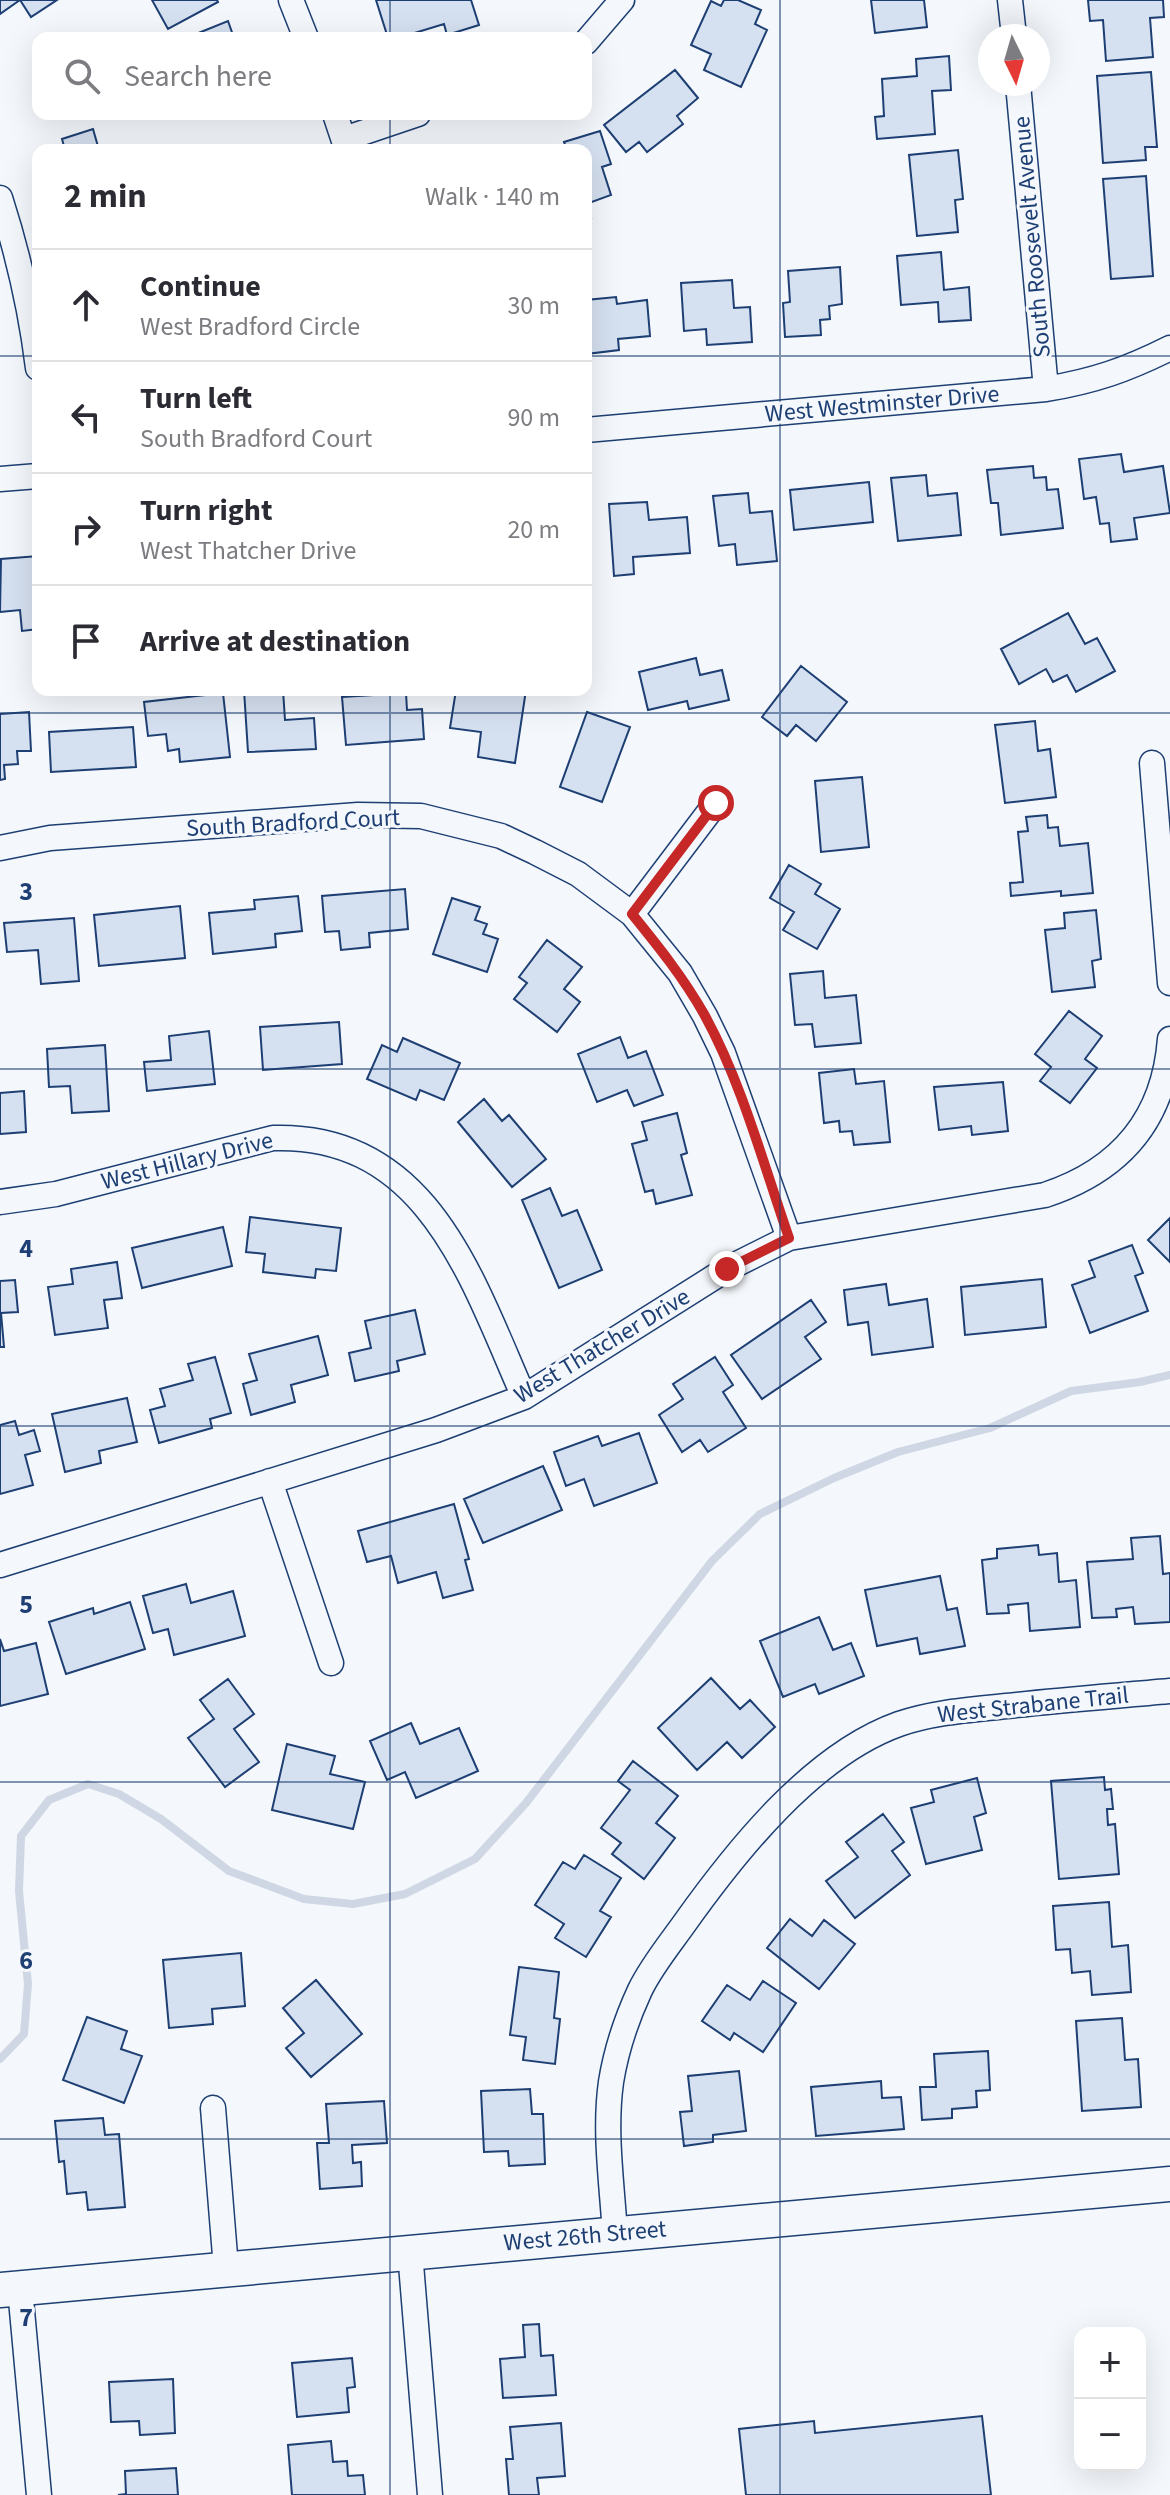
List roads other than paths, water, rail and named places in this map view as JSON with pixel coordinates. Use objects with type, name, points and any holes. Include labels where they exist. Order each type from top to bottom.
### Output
[{"type":"main road","name":"West 26th Street","points":[[10,2290],[1170,2184]]},
{"type":"street","points":[[291,0],[304,32]]},
{"type":"street","points":[[592,35],[622,0]]},
{"type":"street","points":[[1010,0],[1013,24]]},
{"type":"street","name":"South Roosevelt Avenue","points":[[1019,96],[1046,389]]},
{"type":"street","points":[[337,120],[346,144],[404,120]]},
{"type":"street","points":[[0,198],[17,249],[32,334]]},
{"type":"street","name":"West Westminster Drive","points":[[592,429],[1046,389],[1094,381],[1170,348]]},
{"type":"street","points":[[0,479],[32,476]]},
{"type":"street","points":[[1152,763],[1170,983]]},
{"type":"street","points":[[632,914],[716,803]]},
{"type":"street","name":"South Bradford Court","points":[[0,848],[50,838],[358,815],[421,816],[470,827],[524,846],[578,874],[632,914],[680,973],[723,1053],[789,1238]]},
{"type":"street","name":"West Thatcher Drive","points":[[0,1565],[436,1430],[524,1397],[727,1269],[789,1238],[1045,1195],[1075,1185],[1101,1170],[1128,1145],[1147,1121],[1162,1088],[1170,1039]]},
{"type":"street","name":"West Hillary Drive","points":[[0,1202],[56,1194],[273,1138],[297,1137],[347,1148],[388,1169],[413,1191],[441,1224],[462,1260],[524,1397]]},
{"type":"street","points":[[270,1481],[331,1663]]},
{"type":"street","name":"West Strabane Trail","points":[[615,2234],[609,2117],[611,2081],[623,2033],[641,1988],[668,1947],[721,1872],[766,1822],[824,1767],[865,1740],[898,1725],[939,1713],[1170,1691]]},
{"type":"street","points":[[213,2108],[226,2268]]},
{"type":"street","points":[[410,2252],[430,2495]]},
{"type":"street","points":[[10,2290],[39,2495]]},
{"type":"waterway","points":[[0,2059],[24,2034],[28,1984],[19,1891],[21,1836],[49,1800],[88,1784],[119,1794],[161,1819],[229,1871],[304,1899],[353,1904],[405,1894],[475,1859],[526,1803],[712,1561],[760,1514],[834,1478],[898,1452],[990,1428],[1071,1391],[1170,1375]]}]
